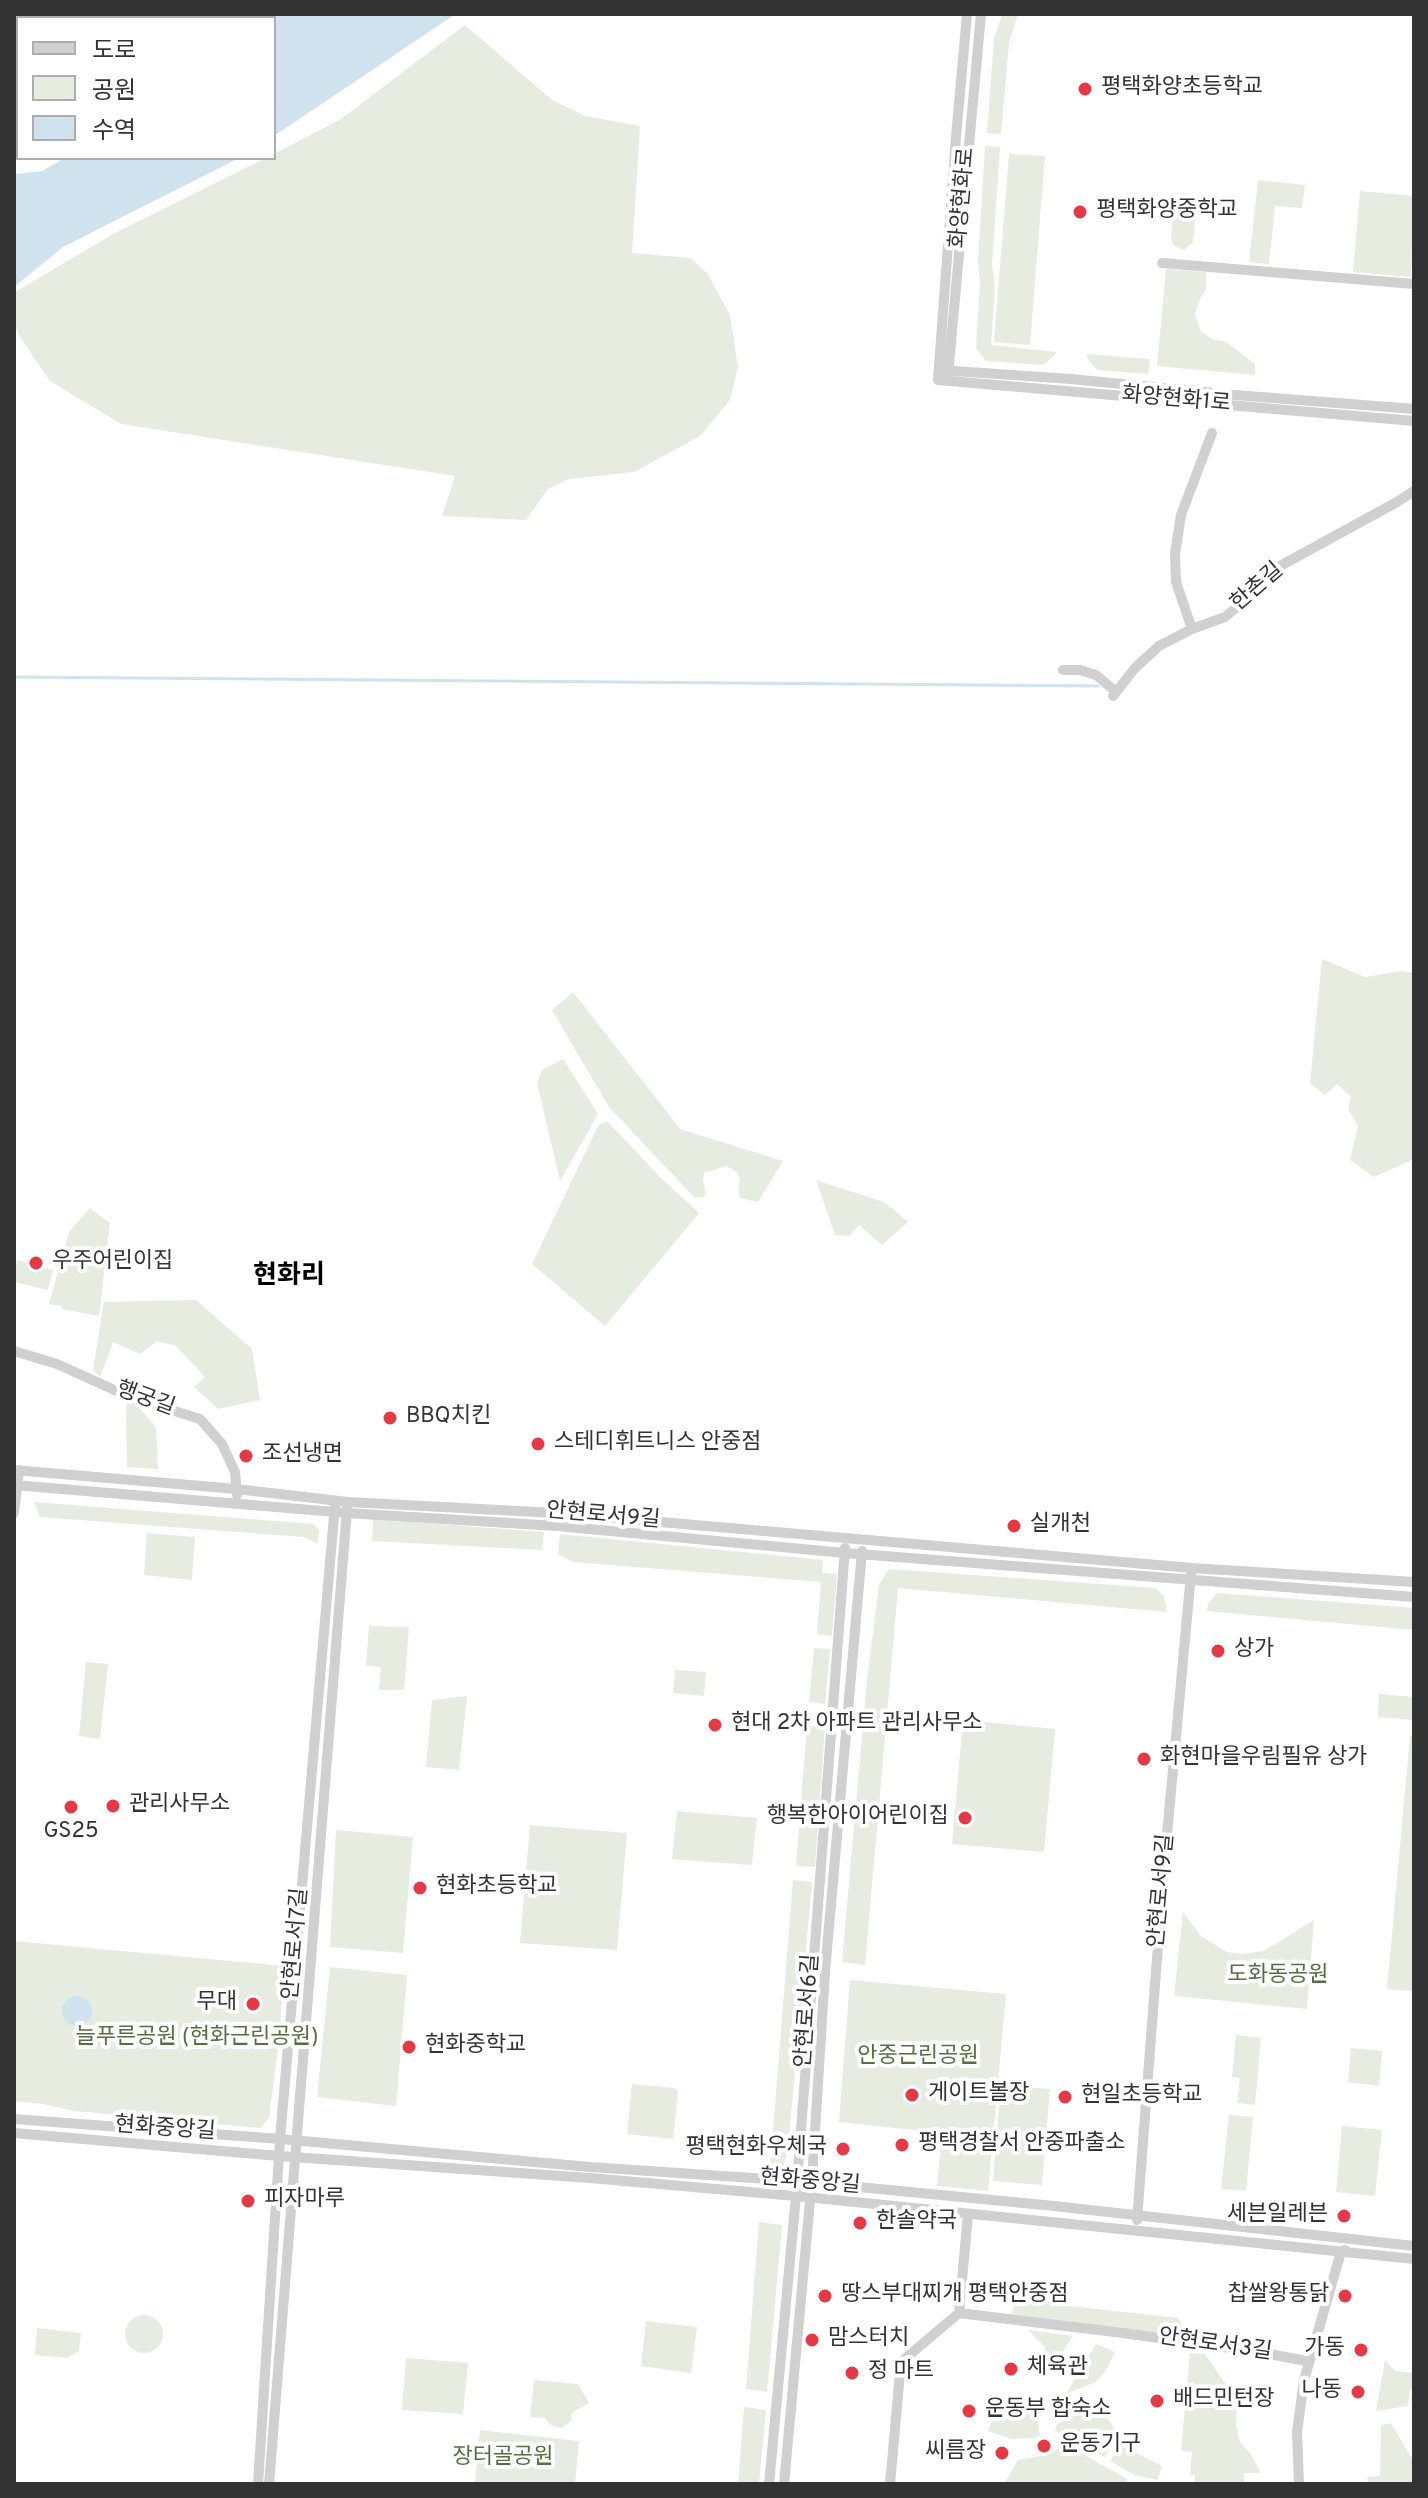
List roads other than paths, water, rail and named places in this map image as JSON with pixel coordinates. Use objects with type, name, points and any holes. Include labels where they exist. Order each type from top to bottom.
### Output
[{"type":"street","points":[[943,375],[967,14]]},
{"type":"street","name":"화양현화로","points":[[943,375],[981,14]]},
{"type":"street","points":[[1162,263],[1414,284]]},
{"type":"street","name":"화양현화1로","points":[[943,375],[1071,379],[1414,409]]},
{"type":"street","name":"화양현화1로","points":[[943,375],[1414,421]]},
{"type":"street","points":[[1192,629],[1176,582],[1175,554],[1181,515],[1212,433]]},
{"type":"street","name":"한촌길","points":[[1063,670],[1080,670],[1096,675],[1114,694],[1159,646],[1225,617],[1259,589],[1280,566],[1414,491]]},
{"type":"street","name":"행궁길","points":[[14,1351],[57,1364],[130,1397],[200,1419],[222,1444],[235,1472],[237,1502]]},
{"type":"street","points":[[14,1513],[16,1470]]},
{"type":"street","name":"안현로서9길","points":[[16,1470],[236,1489],[347,1507],[556,1513],[846,1538],[1191,1574],[1414,1582]]},
{"type":"street","points":[[16,1485],[237,1502],[335,1506]]},
{"type":"street","name":"안현로서7길","points":[[258,2484],[280,2139],[335,1506]]},
{"type":"street","points":[[347,1507],[845,1553],[1191,1574],[1414,1597]]},
{"type":"street","name":"안현로서7길","points":[[269,2484],[347,1507]]},
{"type":"street","name":"안현로서6길","points":[[769,2484],[796,2196],[846,1538]]},
{"type":"street","name":"안현로서6길","points":[[784,2484],[811,2198],[825,1972],[863,1541]]},
{"type":"street","name":"안현로서9길","points":[[1137,2231],[1164,1867],[1191,1574]]},
{"type":"street","name":"현화중앙길","points":[[14,2119],[298,2140],[590,2167],[812,2182],[1414,2246]]},
{"type":"street","points":[[14,2133],[796,2196],[1414,2259]]},
{"type":"street","points":[[890,2484],[901,2362],[959,2313],[968,2214]]},
{"type":"street","points":[[1299,2484],[1297,2432],[1307,2361],[1341,2252],[1355,2240]]},
{"type":"street","name":"안현로서3길","points":[[959,2313],[1123,2333],[1307,2361]]},
{"type":"water","points":[[454,14],[276,135],[276,16],[252,16]]},
{"type":"water","points":[[61,160],[235,160],[63,247],[14,287],[14,174],[42,171]]},
{"type":"water","points":[[77,1996],[88,2000],[92,2011],[88,2022],[77,2026],[66,2022],[62,2011],[66,2000]]},
{"type":"waterway","points":[[14,677],[1098,686]]},
{"type":"place","name":"평택화양초등학교","points":[[1085,89]]},
{"type":"place","name":"평택화양중학교","points":[[1080,212]]},
{"type":"place","name":"우주어린이집","points":[[36,1263]]},
{"type":"place","name":"BBQ치킨","points":[[390,1418]]},
{"type":"place","name":"스테디휘트니스 안중점","points":[[538,1444]]},
{"type":"place","name":"조선냉면","points":[[246,1456]]},
{"type":"place","name":"실개천","points":[[1014,1526]]},
{"type":"place","name":"상가","points":[[1218,1651]]},
{"type":"place","name":"현대 2차 아파트 관리사무소","points":[[715,1725]]},
{"type":"place","name":"화현마을우림필유 상가","points":[[1144,1759]]},
{"type":"place","name":"관리사무소","points":[[113,1806]]},
{"type":"place","name":"GS25","points":[[71,1807]]},
{"type":"place","name":"행복한아이어린이집","points":[[965,1818]]},
{"type":"place","name":"현화초등학교","points":[[420,1888]]},
{"type":"place","name":"무대","points":[[253,2004]]},
{"type":"place","name":"현화중학교","points":[[409,2047]]},
{"type":"place","name":"게이트볼장","points":[[912,2095]]},
{"type":"place","name":"현일초등학교","points":[[1065,2097]]},
{"type":"place","name":"평택경찰서 안중파출소","points":[[902,2145]]},
{"type":"place","name":"평택현화우체국","points":[[843,2149]]},
{"type":"place","name":"피자마루","points":[[248,2201]]},
{"type":"place","name":"세븐일레븐","points":[[1344,2216]]},
{"type":"place","name":"한솔약국","points":[[860,2223]]},
{"type":"place","name":"땅스부대찌개 평택안중점","points":[[825,2296]]},
{"type":"place","name":"찹쌀왕통닭","points":[[1345,2296]]},
{"type":"place","name":"맘스터치","points":[[812,2340]]},
{"type":"place","name":"가동","points":[[1361,2350]]},
{"type":"place","name":"체육관","points":[[1011,2369]]},
{"type":"place","name":"정 마트","points":[[852,2373]]},
{"type":"place","name":"나동","points":[[1358,2392]]},
{"type":"place","name":"배드민턴장","points":[[1157,2401]]},
{"type":"place","name":"운동부 합숙소","points":[[969,2411]]},
{"type":"place","name":"운동기구","points":[[1044,2446]]},
{"type":"place","name":"씨름장","points":[[1002,2453]]},
{"type":"district","name":"현화리","points":[[289,1278]]},
{"type":"park label","name":"도화동공원","points":[[1278,1977]]},
{"type":"park label","name":"늘푸른공원 (현화근린공원)","points":[[197,2039]]},
{"type":"park label","name":"안중근린공원","points":[[918,2058]]},
{"type":"park label","name":"장터골공원","points":[[503,2459]]}]
